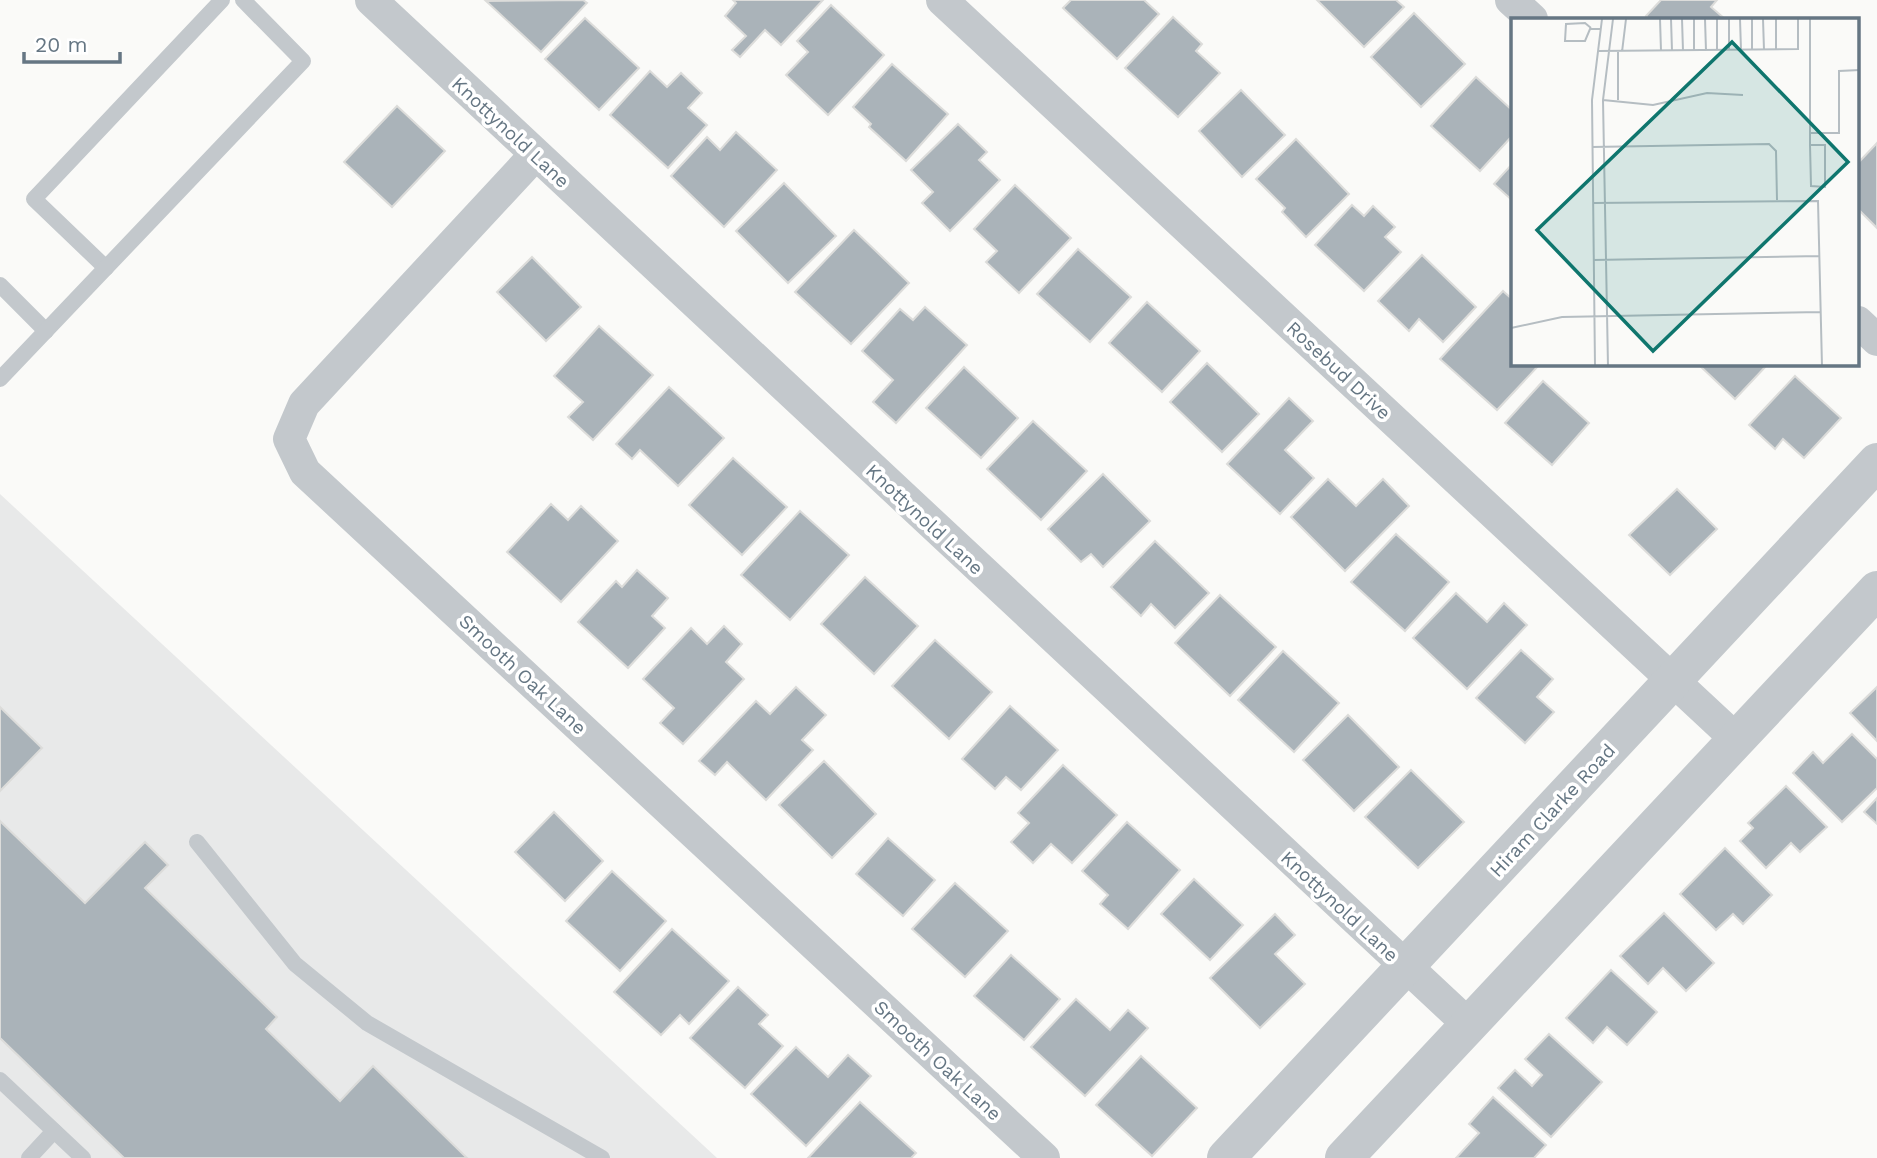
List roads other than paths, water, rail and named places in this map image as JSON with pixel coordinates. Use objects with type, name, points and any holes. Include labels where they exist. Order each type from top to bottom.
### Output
[{"type":"street","name":"Rosebud Drive","points":[[942,0],[1737,740]]},
{"type":"street","points":[[1511,0],[1531,18]]},
{"type":"street","name":"Knottynold Lane","points":[[377,6],[1469,1025]]},
{"type":"street","name":"Smooth Oak Lane","points":[[535,155],[304,404],[289,439],[305,472],[1044,1158]]},
{"type":"street","points":[[1860,324],[1877,340]]},
{"type":"street","name":"Hiram Clarke Road","points":[[1226,1158],[1877,462]]},
{"type":"street","points":[[1344,1158],[1877,590]]},
{"type":"lane","points":[[106,268],[34,199],[222,0]]},
{"type":"lane","points":[[0,379],[303,61],[243,0]]},
{"type":"lane","points":[[0,285],[46,331]]},
{"type":"lane","points":[[197,842],[295,964],[367,1023],[602,1158]]},
{"type":"lane","points":[[0,1080],[83,1158]]},
{"type":"lane","points":[[29,1158],[54,1130]]}]
